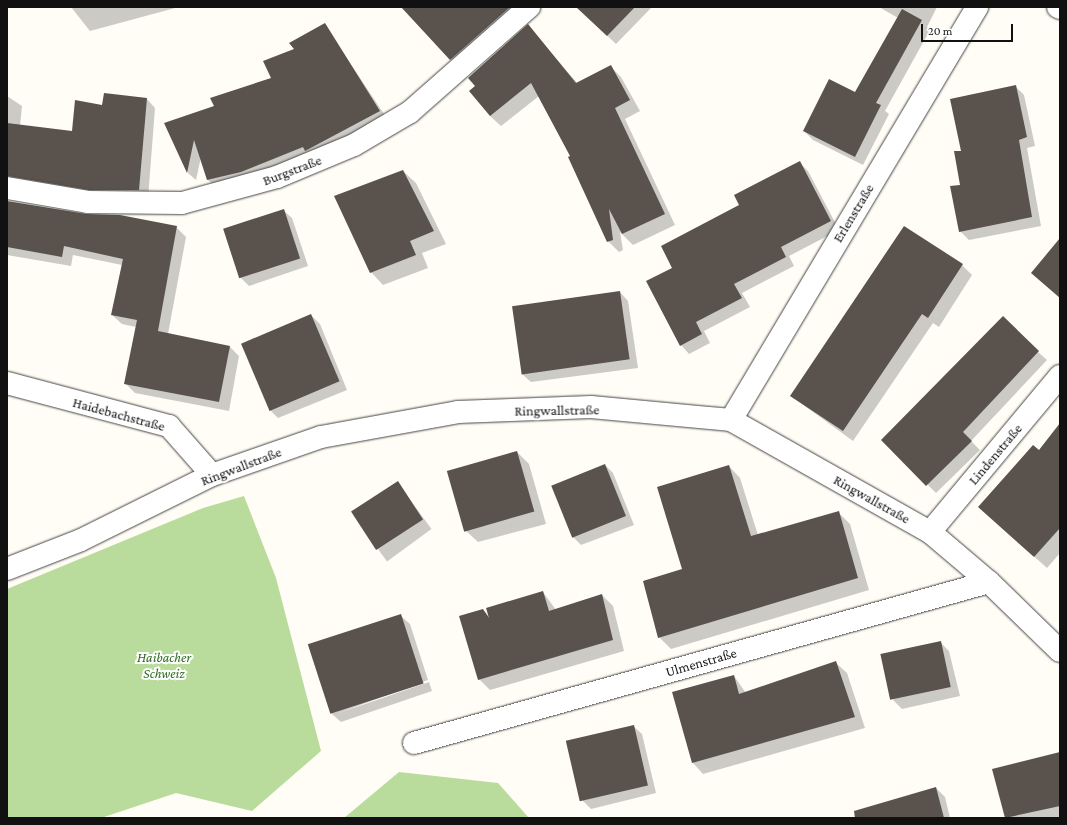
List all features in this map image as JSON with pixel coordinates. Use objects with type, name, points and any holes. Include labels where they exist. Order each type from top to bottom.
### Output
[{"type":"street","name":"Burgstraße","points":[[7,188],[88,202],[182,204],[277,177],[354,145],[410,112],[529,7]]},
{"type":"street","name":"Erlenstraße","points":[[730,420],[977,7]]},
{"type":"street","name":"Lindenstraße","points":[[930,532],[1060,376]]},
{"type":"street","name":"Haidebachstraße","points":[[7,383],[169,426],[212,474]]},
{"type":"street","name":"Ringwallstraße","points":[[7,569],[81,540],[212,474],[321,437],[458,412],[591,408],[730,420],[930,532],[989,582],[1060,651]]},
{"type":"street","name":"Ulmenstraße","points":[[414,743],[989,582]]},
{"type":"green space","name":"Haibacher Schweiz","points":[[244,496],[276,578],[321,751],[252,811],[176,793],[101,818],[7,818],[7,589],[203,508]]},
{"type":"green space","points":[[399,772],[498,783],[529,818],[344,818]]},
{"type":"building","points":[[401,7],[510,7],[450,60]]},
{"type":"building","points":[[576,7],[635,7],[607,36]]},
{"type":"building","points":[[902,9],[922,20],[876,103],[881,105],[855,157],[803,131],[829,79],[855,92]]},
{"type":"building","points":[[325,23],[380,111],[305,151],[303,147],[241,172],[207,180],[194,140],[187,173],[164,123],[214,106],[210,98],[271,78],[263,61],[294,49],[289,43]]},
{"type":"building","points":[[528,24],[576,83],[611,65],[630,100],[615,108],[665,214],[622,234],[609,209],[613,240],[607,242],[568,157],[570,156],[531,83],[490,116],[469,91],[475,86],[468,78]]},
{"type":"building","points":[[1016,85],[1027,137],[1019,140],[1032,217],[959,232],[950,186],[960,185],[954,151],[961,151],[950,99]]},
{"type":"building","points":[[104,93],[147,98],[139,190],[89,190],[7,176],[7,123],[72,131],[75,100],[102,105]]},
{"type":"building","points":[[800,161],[831,221],[781,247],[786,257],[734,284],[742,298],[696,322],[702,334],[680,346],[646,281],[672,268],[661,246],[739,205],[734,195]]},
{"type":"building","points":[[403,170],[434,231],[410,241],[416,255],[370,273],[334,196]]},
{"type":"building","points":[[7,201],[86,214],[120,215],[177,226],[158,331],[230,346],[219,402],[124,384],[137,320],[111,315],[123,259],[64,246],[62,257],[7,247]]},
{"type":"building","points":[[284,209],[300,258],[239,278],[223,229]]},
{"type":"building","points":[[904,226],[963,264],[928,318],[922,314],[843,431],[790,396]]},
{"type":"building","points":[[1060,238],[1060,298],[1031,273]]},
{"type":"building","points":[[620,291],[630,359],[522,374],[512,306]]},
{"type":"building","points":[[311,314],[340,381],[270,411],[241,344]]},
{"type":"building","points":[[1003,316],[1039,351],[963,432],[972,441],[926,486],[881,440]]},
{"type":"building","points":[[1060,423],[1060,528],[1034,557],[978,507],[1033,445],[1039,450]]},
{"type":"building","points":[[517,451],[534,512],[464,532],[447,471]]},
{"type":"building","points":[[605,464],[626,516],[572,538],[551,486]]},
{"type":"building","points":[[729,465],[751,536],[839,511],[858,578],[658,638],[643,581],[682,569],[657,487]]},
{"type":"building","points":[[398,481],[423,520],[376,550],[351,511]]},
{"type":"building","points":[[543,591],[549,611],[602,594],[613,640],[478,680],[459,616],[483,609],[489,618],[486,608]]},
{"type":"building","points":[[401,614],[424,683],[330,714],[308,644]]},
{"type":"building","points":[[941,641],[951,687],[890,700],[880,654]]},
{"type":"building","points":[[836,661],[855,717],[692,763],[672,692],[734,675],[739,694]]},
{"type":"building","points":[[634,725],[648,785],[580,801],[566,741]]},
{"type":"building","points":[[1060,752],[1060,806],[1005,818],[992,769]]},
{"type":"building","points":[[936,787],[944,818],[855,818],[854,811]]}]
